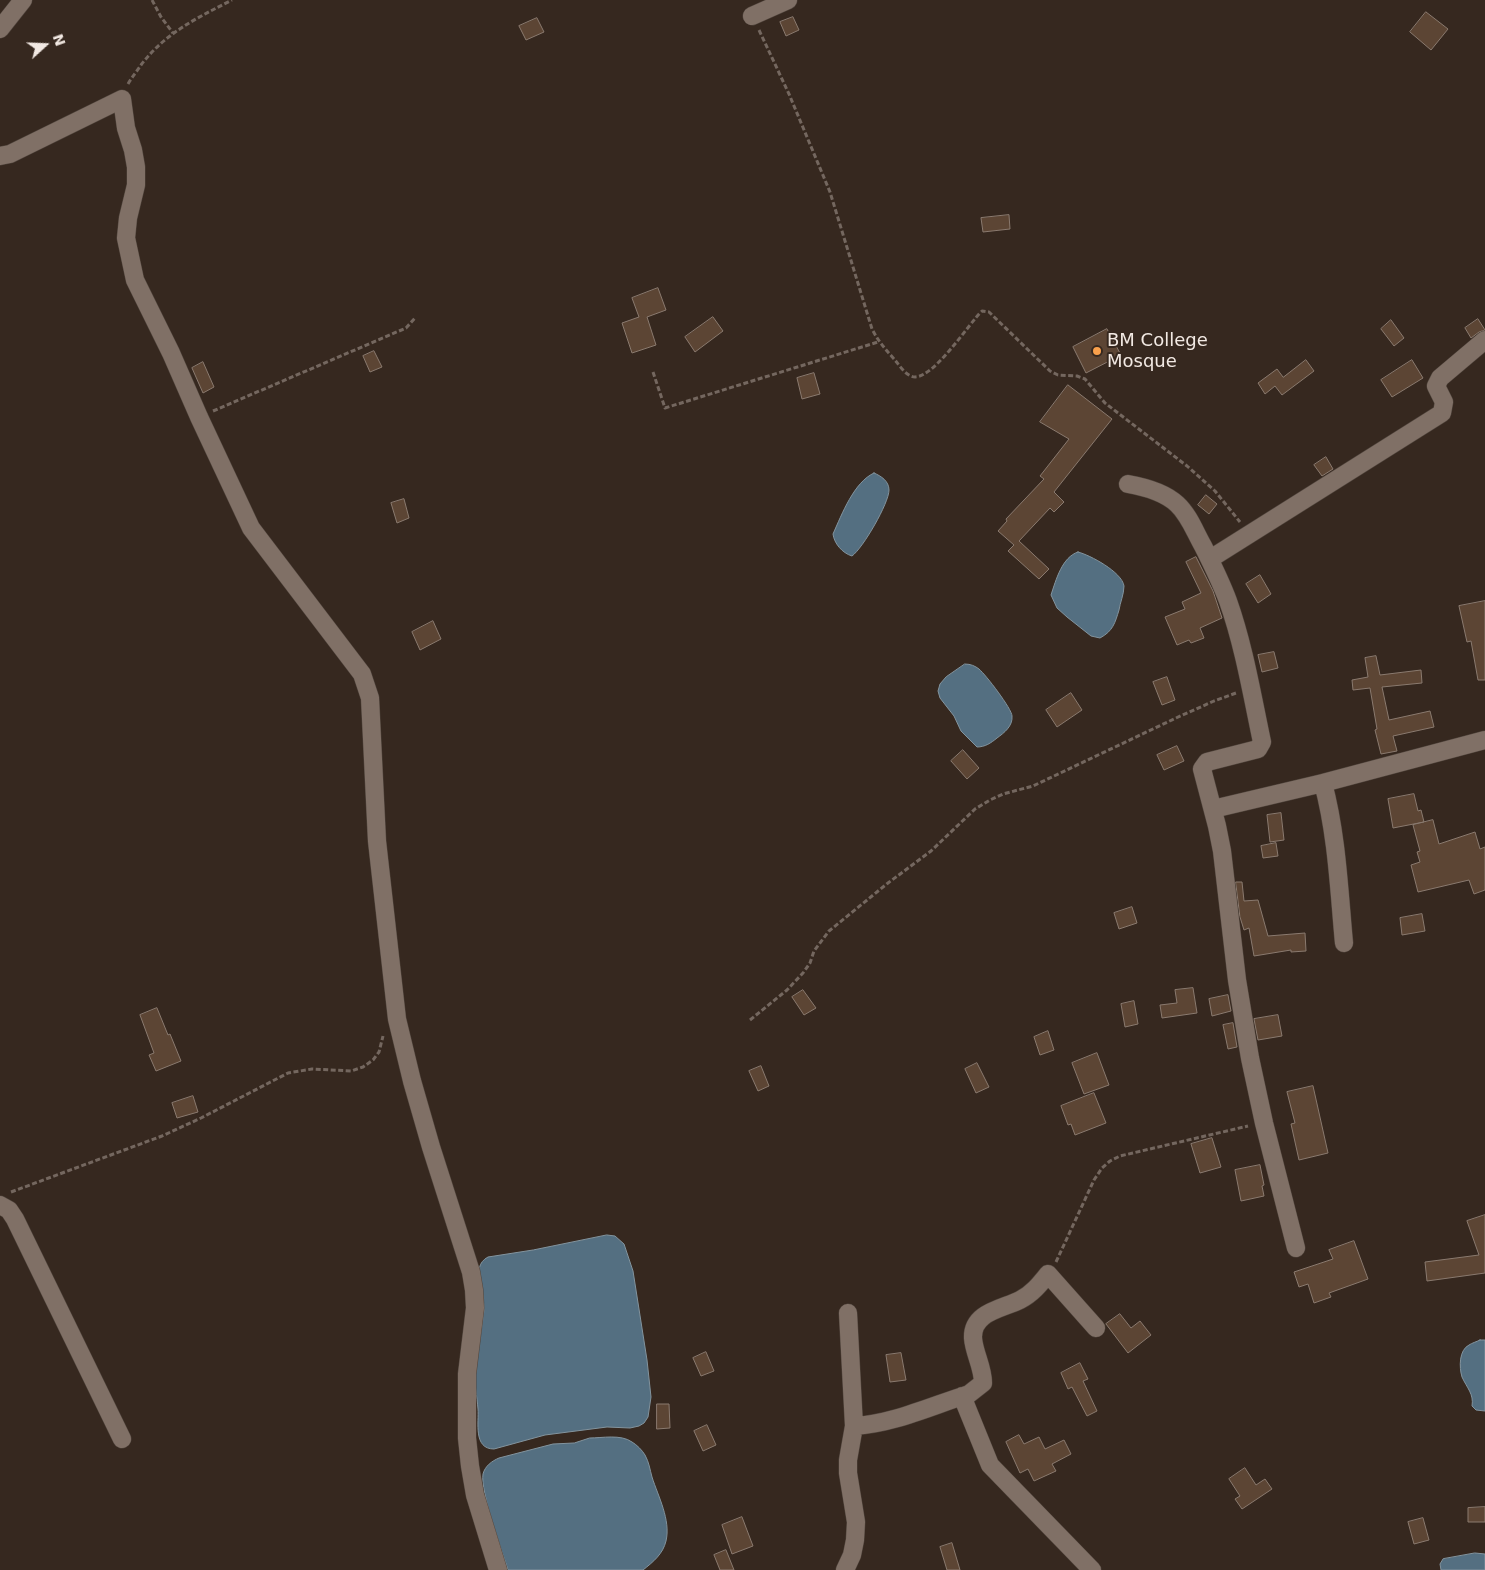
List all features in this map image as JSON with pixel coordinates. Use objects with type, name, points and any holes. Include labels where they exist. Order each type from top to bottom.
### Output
[{"type":"street","points":[[0,29],[23,0]]},
{"type":"street","points":[[752,16],[788,0]]},
{"type":"street","points":[[0,156],[10,154],[122,99],[126,128],[134,150],[136,167],[136,185],[128,218],[126,238],[135,280],[171,352],[251,528],[362,674],[367,686],[370,698],[377,841],[397,1019],[423,1119],[471,1272],[475,1308],[467,1374],[467,1438],[475,1495],[498,1570]]},
{"type":"street","points":[[1210,559],[1442,413],[1444,402],[1436,386],[1440,378],[1485,340]]},
{"type":"street","points":[[1128,484],[1142,486],[1167,497],[1178,505],[1189,519],[1228,599],[1251,689],[1262,742],[1258,749],[1207,762],[1202,769],[1222,851],[1229,920],[1250,1058],[1264,1123],[1296,1248]]},
{"type":"street","points":[[1213,809],[1323,783],[1485,740]]},
{"type":"street","points":[[1323,783],[1330,809],[1333,831],[1344,943]]},
{"type":"street","points":[[2,1201],[15,1219],[122,1439]]},
{"type":"street","points":[[854,1426],[887,1421],[973,1391],[983,1383],[983,1373],[973,1339],[974,1328],[979,1320],[986,1314],[1021,1299],[1036,1288],[1048,1274],[1096,1328]]},
{"type":"street","points":[[845,1570],[852,1556],[856,1522],[848,1473],[848,1460],[854,1426],[848,1313]]},
{"type":"street","points":[[962,1396],[990,1465],[1092,1570]]},
{"type":"path","points":[[152,0],[161,17],[173,33]]},
{"type":"path","points":[[122,99],[130,80],[146,58],[166,38],[232,0]]},
{"type":"path","points":[[752,16],[789,94],[830,192],[872,329],[878,342],[905,372],[912,377],[919,377],[928,372],[946,354],[977,316],[982,312],[989,312],[1050,370],[1058,375],[1077,376],[1085,380],[1105,403],[1187,466],[1215,491],[1250,534]]},
{"type":"path","points":[[199,417],[406,328],[416,316]]},
{"type":"path","points":[[653,372],[665,408],[878,342]]},
{"type":"path","points":[[750,1020],[787,990],[803,973],[810,963],[817,946],[829,931],[931,851],[975,809],[1003,794],[1033,786],[1214,701],[1251,689]]},
{"type":"path","points":[[2,1201],[10,1192],[162,1136],[288,1073],[312,1069],[351,1071],[363,1067],[373,1060],[379,1052],[389,1024],[397,1019]]},
{"type":"path","points":[[1048,1274],[1056,1262],[1094,1180],[1102,1168],[1110,1161],[1120,1156],[1143,1150],[1264,1123]]},
{"type":"water","points":[[874,473],[882,477],[888,484],[888,496],[869,535],[852,556],[845,553],[839,547],[833,534],[855,491],[867,477]]},
{"type":"water","points":[[1078,552],[1097,560],[1112,570],[1118,575],[1124,586],[1115,623],[1100,638],[1091,636],[1067,617],[1057,608],[1051,595],[1064,564],[1072,555]]},
{"type":"water","points":[[965,664],[974,666],[982,672],[993,685],[1012,716],[1010,726],[992,742],[983,746],[977,747],[961,731],[954,716],[940,698],[938,691],[940,684],[946,677]]},
{"type":"water","points":[[607,1235],[615,1236],[624,1244],[633,1271],[651,1397],[648,1417],[644,1423],[630,1428],[607,1427],[545,1435],[494,1449],[487,1448],[483,1445],[478,1434],[475,1381],[484,1310],[479,1281],[479,1267],[482,1261],[488,1257]]},
{"type":"water","points":[[1485,1340],[1485,1411],[1476,1410],[1472,1406],[1471,1394],[1462,1377],[1460,1368],[1463,1351],[1469,1345]]},
{"type":"water","points":[[590,1438],[622,1438],[634,1443],[645,1455],[667,1525],[666,1541],[663,1550],[643,1570],[508,1570],[485,1494],[483,1474],[485,1469],[491,1462],[499,1458],[553,1444],[574,1443]]},
{"type":"water","points":[[1475,1553],[1485,1554],[1485,1570],[1441,1570],[1440,1564],[1443,1559]]},
{"type":"building","points":[[1426,12],[1448,29],[1431,50],[1410,32]]},
{"type":"building","points":[[793,17],[799,30],[786,36],[780,22]]},
{"type":"building","points":[[537,18],[544,32],[526,40],[519,26]]},
{"type":"building","points":[[1009,215],[1010,229],[983,232],[981,218]]},
{"type":"building","points":[[658,288],[666,310],[647,317],[656,345],[632,353],[622,323],[639,317],[632,298]]},
{"type":"building","points":[[713,317],[723,331],[695,352],[685,337]]},
{"type":"building","points":[[1478,319],[1485,330],[1471,338],[1465,328]]},
{"type":"building","points":[[1391,320],[1404,338],[1394,346],[1381,329]]},
{"type":"building","name":"BM College Mosque","points":[[1107,329],[1121,355],[1086,373],[1073,347]]},
{"type":"building","points":[[374,351],[382,367],[370,372],[363,356]]},
{"type":"building","points":[[1306,360],[1314,371],[1282,395],[1275,386],[1265,394],[1258,383],[1277,369],[1283,377]]},
{"type":"building","points":[[1412,360],[1423,378],[1392,397],[1381,380]]},
{"type":"building","points":[[203,362],[214,387],[203,393],[192,368]]},
{"type":"building","points":[[814,373],[820,394],[802,399],[797,378]]},
{"type":"building","points":[[1068,385],[1112,419],[1054,492],[1064,502],[1054,512],[1050,508],[1019,541],[1049,569],[1039,579],[1008,551],[1014,545],[998,531],[1007,521],[1006,519],[1044,479],[1040,476],[1069,439],[1040,422]]},
{"type":"building","points":[[1326,457],[1333,469],[1322,476],[1314,465]]},
{"type":"building","points":[[1206,495],[1217,504],[1209,514],[1198,505]]},
{"type":"building","points":[[404,499],[409,518],[397,523],[391,503]]},
{"type":"building","points":[[1196,557],[1213,591],[1222,618],[1200,628],[1204,638],[1191,643],[1189,640],[1177,645],[1165,617],[1185,609],[1182,602],[1201,593],[1186,562]]},
{"type":"building","points":[[1260,575],[1271,594],[1258,603],[1246,584]]},
{"type":"building","points":[[1485,601],[1485,680],[1478,680],[1471,641],[1467,642],[1459,606]]},
{"type":"building","points":[[433,621],[441,639],[420,650],[412,632]]},
{"type":"building","points":[[1274,652],[1278,668],[1262,672],[1258,655]]},
{"type":"building","points":[[1376,656],[1380,675],[1421,670],[1422,683],[1382,687],[1389,720],[1430,711],[1434,727],[1393,736],[1397,751],[1381,754],[1375,730],[1377,729],[1370,688],[1353,690],[1352,680],[1368,677],[1365,658]]},
{"type":"building","points":[[1167,677],[1175,700],[1162,705],[1153,682]]},
{"type":"building","points":[[1071,693],[1082,710],[1057,727],[1046,710]]},
{"type":"building","points":[[1177,746],[1184,761],[1164,770],[1157,755]]},
{"type":"building","points":[[963,750],[979,768],[967,779],[951,761]]},
{"type":"building","points":[[1414,794],[1418,811],[1421,810],[1424,822],[1393,828],[1388,799]]},
{"type":"building","points":[[1281,813],[1284,840],[1270,842],[1267,815]]},
{"type":"building","points":[[1433,820],[1439,844],[1475,832],[1480,849],[1485,847],[1485,890],[1474,894],[1469,880],[1418,892],[1411,865],[1420,862],[1417,852],[1420,851],[1413,825]]},
{"type":"building","points":[[1276,843],[1278,856],[1263,858],[1261,846]]},
{"type":"building","points":[[1236,882],[1242,882],[1244,901],[1258,900],[1268,936],[1305,933],[1306,951],[1291,952],[1291,950],[1254,956],[1249,928],[1244,930],[1240,917]]},
{"type":"building","points":[[1132,907],[1137,923],[1119,929],[1114,913]]},
{"type":"building","points":[[1422,914],[1425,931],[1402,935],[1400,918]]},
{"type":"building","points":[[1193,988],[1197,1013],[1162,1018],[1160,1005],[1177,1003],[1175,990]]},
{"type":"building","points":[[803,990],[816,1008],[804,1015],[792,997]]},
{"type":"building","points":[[1228,995],[1231,1011],[1212,1016],[1209,999]]},
{"type":"building","points":[[1134,1001],[1138,1024],[1125,1027],[1121,1004]]},
{"type":"building","points":[[157,1008],[181,1061],[156,1071],[149,1055],[154,1053],[140,1015]]},
{"type":"building","points":[[1278,1015],[1282,1036],[1258,1040],[1254,1019]]},
{"type":"building","points":[[1233,1023],[1237,1047],[1228,1049],[1223,1025]]},
{"type":"building","points":[[1048,1031],[1054,1050],[1040,1055],[1034,1037]]},
{"type":"building","points":[[1097,1053],[1109,1085],[1084,1094],[1072,1063]]},
{"type":"building","points":[[977,1063],[989,1087],[976,1093],[965,1069]]},
{"type":"building","points":[[761,1066],[769,1086],[758,1091],[749,1071]]},
{"type":"building","points":[[1313,1086],[1328,1153],[1299,1160],[1291,1124],[1295,1123],[1287,1092]]},
{"type":"building","points":[[1094,1093],[1106,1123],[1075,1135],[1071,1124],[1068,1125],[1061,1106]]},
{"type":"building","points":[[193,1096],[198,1112],[177,1118],[172,1103]]},
{"type":"building","points":[[1212,1138],[1221,1167],[1200,1173],[1191,1144]]},
{"type":"building","points":[[1260,1165],[1264,1196],[1241,1201],[1235,1170]]},
{"type":"building","points":[[1485,1215],[1485,1273],[1427,1281],[1425,1262],[1479,1255],[1467,1221]]},
{"type":"building","points":[[1354,1241],[1368,1279],[1329,1293],[1331,1297],[1314,1303],[1308,1284],[1299,1287],[1294,1272],[1333,1259],[1329,1250]]},
{"type":"building","points":[[1120,1314],[1131,1328],[1140,1321],[1151,1335],[1128,1353],[1106,1324]]},
{"type":"building","points":[[706,1352],[714,1371],[701,1376],[693,1358]]},
{"type":"building","points":[[901,1353],[906,1380],[890,1382],[886,1355]]},
{"type":"building","points":[[1080,1363],[1088,1379],[1083,1381],[1097,1411],[1087,1416],[1072,1387],[1068,1389],[1061,1373]]},
{"type":"building","points":[[657,1404],[669,1404],[670,1428],[657,1429]]},
{"type":"building","points":[[707,1425],[716,1445],[703,1451],[694,1431]]},
{"type":"building","points":[[1019,1435],[1024,1444],[1039,1437],[1045,1449],[1064,1440],[1071,1454],[1052,1464],[1056,1471],[1034,1481],[1028,1469],[1020,1473],[1006,1442]]},
{"type":"building","points":[[1245,1468],[1256,1485],[1265,1479],[1272,1489],[1242,1509],[1235,1499],[1240,1496],[1229,1479]]},
{"type":"building","points":[[1485,1507],[1485,1522],[1468,1522],[1468,1508]]},
{"type":"building","points":[[742,1517],[753,1546],[732,1554],[722,1525]]},
{"type":"building","points":[[1423,1518],[1429,1540],[1414,1544],[1408,1522]]},
{"type":"building","points":[[952,1543],[960,1570],[947,1570],[940,1547]]},
{"type":"building","points":[[726,1550],[734,1570],[720,1570],[714,1555]]},
{"type":"place","name":"BM College Mosque","points":[[1097,351]]}]
